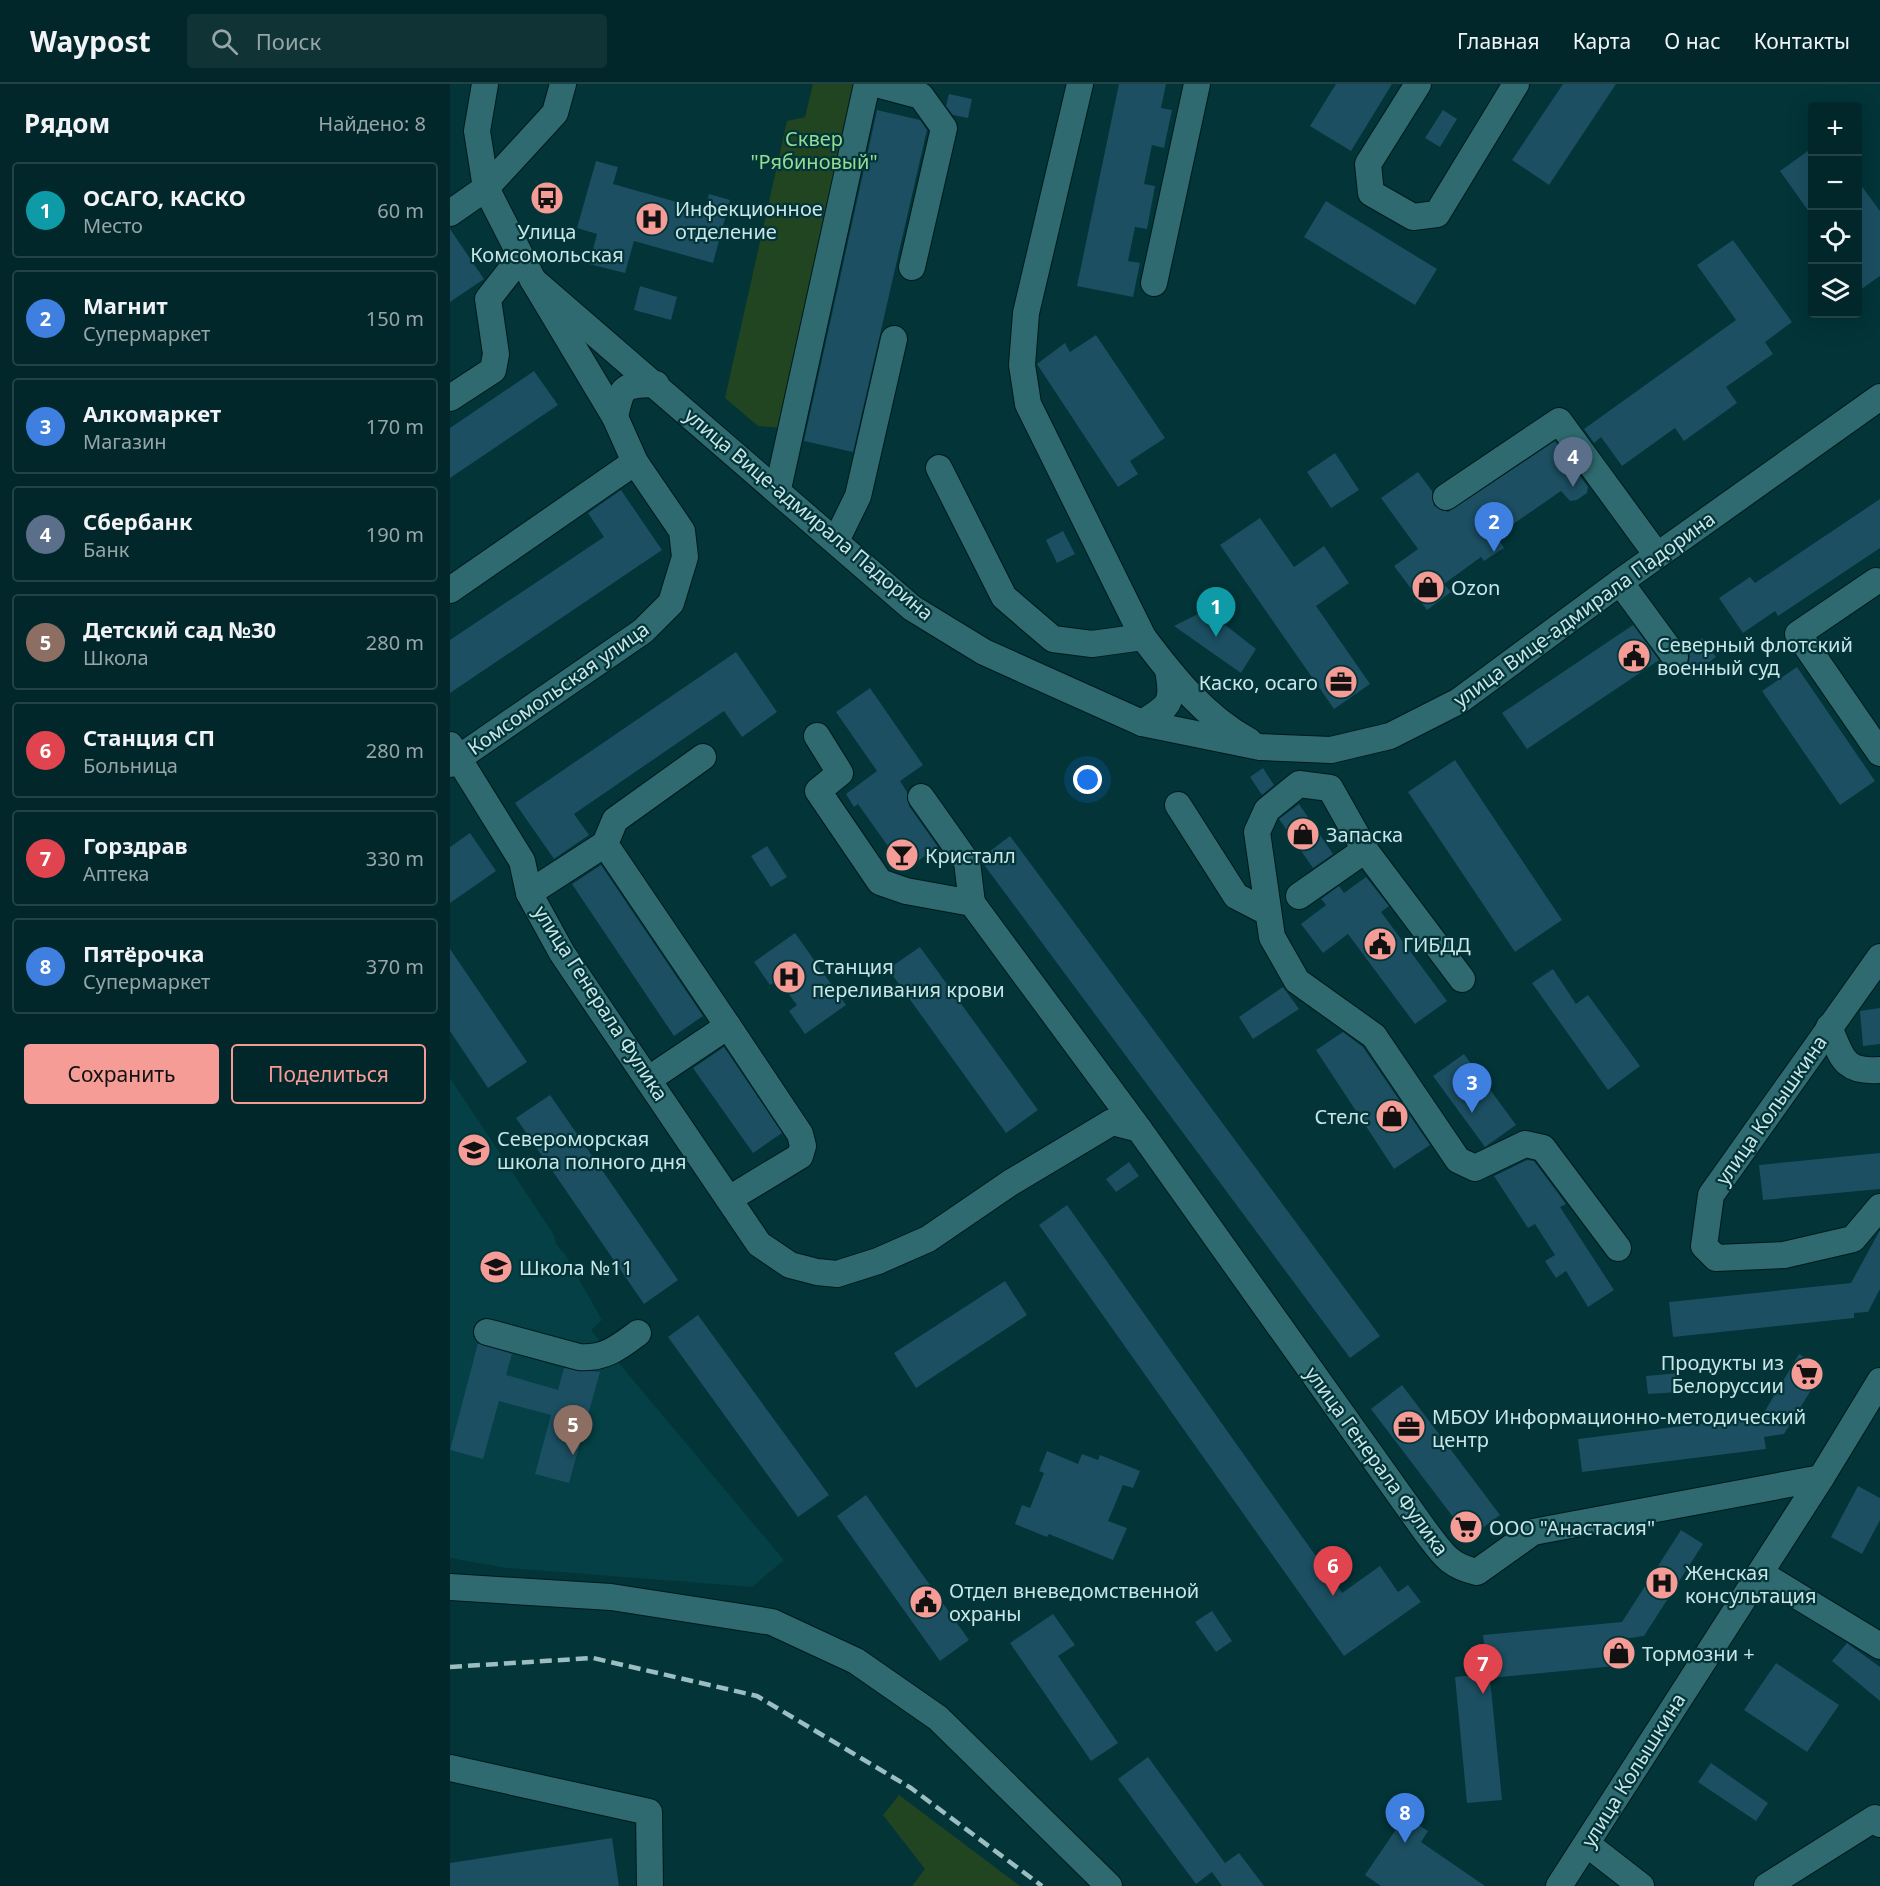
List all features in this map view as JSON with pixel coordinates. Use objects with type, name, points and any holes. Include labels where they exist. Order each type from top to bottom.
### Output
[{"type":"street","name":"Комсомольская улица","points":[[453,756],[643,631],[671,603],[685,557],[681,531],[635,462],[615,417],[533,280],[486,188],[477,131],[485,84]]},
{"type":"street","points":[[450,213],[486,188],[555,113],[562,84]]},
{"type":"street","points":[[778,489],[867,84]]},
{"type":"street","points":[[876,84],[921,96],[944,128],[912,267]]},
{"type":"street","points":[[1080,84],[1026,313],[1022,365],[1028,404],[1143,638],[1168,670],[1203,708],[1236,734],[1260,747]]},
{"type":"street","points":[[1154,283],[1197,84]]},
{"type":"street","points":[[1418,84],[1368,164],[1371,193],[1413,217],[1437,214],[1516,84]]},
{"type":"street","points":[[450,398],[493,369],[496,354],[488,299],[521,257]]},
{"type":"street","name":"Комсомольская улица","points":[[533,280],[656,384]]},
{"type":"street","points":[[836,542],[858,496],[894,339]]},
{"type":"street","points":[[615,417],[620,392],[630,385],[656,384]]},
{"type":"street","name":"улица Вице-адмирала Падорина","points":[[656,384],[912,608],[984,652],[1060,689],[1142,723],[1260,747],[1331,750],[1390,736],[1459,701],[1657,555],[1877,405]]},
{"type":"street","points":[[1446,497],[1559,421],[1577,427],[1657,555]]},
{"type":"street","points":[[450,590],[635,462]]},
{"type":"street","points":[[939,468],[1004,597],[1053,639],[1092,644],[1143,638]]},
{"type":"street","points":[[1620,582],[1675,657]]},
{"type":"street","points":[[1879,582],[1798,634],[1880,753]]},
{"type":"street","points":[[1142,723],[1166,709],[1172,693],[1168,670]]},
{"type":"street","points":[[817,736],[840,772],[818,790],[880,882],[906,891],[972,903],[967,862],[921,797]]},
{"type":"street","points":[[1331,750],[1330,788],[1365,850],[1462,980]]},
{"type":"street","name":"улица Генерала Фулика","points":[[453,756],[522,861],[529,893],[562,952],[759,1244],[790,1265],[837,1274],[878,1262],[928,1239],[1010,1183],[1112,1122],[1139,1129]]},
{"type":"street","points":[[529,893],[605,844],[615,820],[703,757]]},
{"type":"street","points":[[1330,788],[1299,784],[1267,810],[1257,832],[1272,937],[1297,981],[1374,1036],[1458,1160],[1475,1168],[1524,1144],[1543,1148],[1618,1248]]},
{"type":"street","points":[[1178,805],[1236,896],[1267,912]]},
{"type":"street","points":[[605,844],[800,1134],[803,1146],[800,1156],[729,1199]]},
{"type":"street","points":[[1299,896],[1365,850]]},
{"type":"street","name":"улица Генерала Фулика","points":[[972,903],[1139,1129],[1426,1532],[1448,1560],[1459,1568],[1477,1572],[1533,1532],[1821,1478]]},
{"type":"street","name":"улица Колышкина","points":[[1880,957],[1712,1195],[1704,1246],[1716,1257],[1784,1256],[1853,1239],[1880,1207]]},
{"type":"street","points":[[649,1079],[728,1026]]},
{"type":"street","name":"улица Колышкина","points":[[1829,1027],[1844,1062],[1853,1068],[1880,1070]]},
{"type":"street","points":[[487,1332],[579,1358],[592,1358],[610,1353],[638,1333]]},
{"type":"street","name":"улица Колышкина","points":[[1559,1886],[1672,1706],[1760,1574],[1880,1381]]},
{"type":"street","points":[[1760,1574],[1880,1646]]},
{"type":"street","points":[[450,1587],[611,1597],[771,1622],[856,1661],[938,1718],[1109,1886]]},
{"type":"street","points":[[450,1768],[649,1812],[650,1886]]},
{"type":"street","points":[[1767,1886],[1878,1818]]},
{"type":"street","points":[[1587,1844],[1641,1886]]},
{"type":"shaded area","points":[[450,1078],[554,1235],[556,1244],[565,1254],[602,1320],[591,1330],[784,1560],[752,1587],[507,1568],[450,1558]]},
{"type":"green space","name":"Сквер \"Рябиновый\"","points":[[813,84],[862,84],[783,428],[758,426],[725,398],[787,121],[805,117]]},
{"type":"green space","points":[[899,1795],[1020,1886],[912,1886],[925,1869],[883,1815]]},
{"type":"building","points":[[1119,84],[1166,84],[1161,108],[1172,110],[1164,148],[1152,145],[1144,184],[1155,186],[1147,229],[1135,227],[1128,261],[1140,263],[1133,297],[1077,286]]},
{"type":"building","points":[[1336,84],[1392,84],[1351,151],[1310,126]]},
{"type":"building","points":[[1563,84],[1616,84],[1549,185],[1512,160]]},
{"type":"building","points":[[949,94],[972,99],[968,118],[953,115],[946,106]]},
{"type":"building","points":[[877,110],[920,120],[927,130],[853,452],[804,441]]},
{"type":"building","points":[[1443,110],[1457,119],[1440,147],[1425,138]]},
{"type":"building","points":[[1808,151],[1808,210],[1780,171]]},
{"type":"building","name":"Инфекционное отделение","points":[[596,161],[618,167],[613,184],[705,210],[709,194],[730,200],[713,263],[634,241],[625,273],[589,264],[597,234],[577,228]]},
{"type":"building","points":[[1862,187],[1880,211],[1880,276],[1862,289]]},
{"type":"building","points":[[1326,201],[1437,269],[1415,305],[1304,237]]},
{"type":"building","points":[[450,229],[484,279],[450,302]]},
{"type":"building","points":[[1733,240],[1792,322],[1765,342],[1773,354],[1726,387],[1737,403],[1684,441],[1675,428],[1622,466],[1601,437],[1594,443],[1584,429],[1736,320],[1697,265]]},
{"type":"building","points":[[640,286],[677,297],[671,320],[634,310]]},
{"type":"building","points":[[1096,335],[1165,438],[1130,461],[1138,474],[1118,487],[1037,364],[1065,343],[1070,352]]},
{"type":"building","points":[[534,371],[558,405],[450,478],[450,428]]},
{"type":"building","points":[[1555,441],[1588,487],[1587,493],[1577,500],[1570,501],[1561,491],[1496,536],[1504,548],[1484,561],[1481,557],[1444,584],[1451,592],[1427,610],[1394,566],[1418,549],[1381,498],[1418,472],[1432,491],[1434,506],[1448,512]]},
{"type":"building","points":[[1335,453],[1359,490],[1331,508],[1307,472]]},
{"type":"building","points":[[621,490],[662,550],[450,693],[450,640],[604,537],[588,513]]},
{"type":"building","points":[[1880,499],[1880,548],[1778,616],[1775,611],[1743,633],[1719,598],[1750,577],[1755,583]]},
{"type":"building","points":[[1260,518],[1294,567],[1324,546],[1349,583],[1316,606],[1370,684],[1334,709],[1220,545]]},
{"type":"building","points":[[1063,531],[1075,554],[1057,563],[1046,540]]},
{"type":"building","points":[[1206,610],[1256,649],[1241,673],[1174,626]]},
{"type":"building","points":[[1633,625],[1659,660],[1527,749],[1502,713]]},
{"type":"building","points":[[1702,638],[1716,657],[1694,673],[1688,664],[1690,656],[1688,649]]},
{"type":"building","points":[[736,652],[777,712],[742,737],[724,711],[574,814],[589,835],[554,859],[515,803]]},
{"type":"building","points":[[1797,667],[1875,781],[1840,805],[1762,691]]},
{"type":"building","points":[[870,688],[923,765],[900,781],[907,792],[909,806],[938,847],[905,870],[858,804],[854,807],[846,794],[877,771],[836,712]]},
{"type":"building","points":[[1455,760],[1562,920],[1515,952],[1408,792]]},
{"type":"building","points":[[1263,768],[1274,785],[1262,795],[1250,777]]},
{"type":"building","points":[[1299,804],[1333,854],[1313,868],[1279,819]]},
{"type":"building","points":[[470,833],[496,871],[450,903],[450,847]]},
{"type":"building","points":[[1010,836],[1380,1336],[1350,1358],[982,862],[981,858]]},
{"type":"building","points":[[767,846],[787,877],[771,887],[751,856]]},
{"type":"building","points":[[601,865],[703,1016],[674,1036],[572,884]]},
{"type":"building","name":"ГИБДД","points":[[1366,877],[1389,906],[1381,912],[1447,1001],[1415,1024],[1348,934],[1323,953],[1301,924],[1326,905],[1321,899],[1339,886],[1344,893]]},
{"type":"building","points":[[795,933],[846,1005],[805,1034],[789,1011],[797,1005],[778,980],[770,985],[754,962]]},
{"type":"building","points":[[920,947],[1038,1110],[1006,1133],[888,969]]},
{"type":"building","points":[[450,949],[527,1062],[488,1088],[450,1031]]},
{"type":"building","points":[[1553,969],[1576,1004],[1588,995],[1640,1066],[1608,1090],[1532,983]]},
{"type":"building","points":[[1283,987],[1299,1009],[1253,1039],[1239,1017]]},
{"type":"building","points":[[1880,1008],[1880,1044],[1863,1046],[1860,1011]]},
{"type":"building","points":[[1343,1032],[1363,1047],[1430,1145],[1394,1169],[1316,1050]]},
{"type":"building","points":[[724,1047],[782,1133],[753,1153],[693,1068]]},
{"type":"building","points":[[1464,1054],[1516,1125],[1485,1147],[1433,1076]]},
{"type":"building","points":[[550,1095],[678,1280],[644,1304],[516,1118]]},
{"type":"building","points":[[1880,1153],[1880,1189],[1763,1200],[1759,1165]]},
{"type":"building","points":[[1527,1160],[1534,1161],[1566,1204],[1560,1207],[1614,1290],[1588,1307],[1566,1271],[1556,1278],[1545,1261],[1555,1255],[1535,1224],[1528,1228],[1494,1176]]},
{"type":"building","points":[[1129,1162],[1139,1176],[1116,1192],[1106,1179]]},
{"type":"building","points":[[1067,1205],[1342,1593],[1380,1566],[1398,1592],[1408,1585],[1421,1602],[1344,1656],[1039,1225]]},
{"type":"building","points":[[1880,1230],[1880,1289],[1868,1312],[1854,1313],[1854,1318],[1673,1337],[1669,1302],[1851,1283]]},
{"type":"building","points":[[1005,1281],[1027,1315],[916,1388],[894,1353]]},
{"type":"building","points":[[698,1315],[829,1495],[798,1517],[668,1337]]},
{"type":"building","points":[[478,1343],[512,1354],[506,1375],[558,1390],[564,1368],[600,1372],[569,1483],[535,1474],[551,1415],[499,1401],[483,1459],[450,1450]]},
{"type":"building","points":[[1799,1354],[1824,1369],[1784,1434],[1764,1437],[1766,1449],[1582,1472],[1578,1439],[1762,1416]]},
{"type":"building","points":[[1679,1373],[1680,1392],[1648,1394],[1646,1376]]},
{"type":"building","points":[[1402,1385],[1500,1515],[1469,1538],[1371,1409]]},
{"type":"building","points":[[1047,1451],[1078,1464],[1082,1454],[1098,1460],[1100,1455],[1140,1471],[1133,1488],[1123,1485],[1108,1521],[1127,1528],[1113,1560],[1049,1534],[1047,1537],[1015,1524],[1022,1505],[1030,1508],[1044,1473],[1039,1471]]},
{"type":"building","points":[[1858,1486],[1880,1498],[1880,1520],[1862,1554],[1831,1537]]},
{"type":"building","points":[[866,1495],[969,1640],[940,1661],[837,1516]]},
{"type":"building","points":[[1681,1530],[1703,1544],[1644,1636],[1623,1639],[1626,1665],[1490,1678],[1502,1800],[1467,1803],[1455,1677],[1487,1674],[1483,1635],[1622,1622]]},
{"type":"building","points":[[1212,1611],[1232,1641],[1216,1652],[1195,1622]]},
{"type":"building","points":[[1053,1614],[1075,1645],[1058,1656],[1118,1743],[1091,1761],[1010,1643]]},
{"type":"building","points":[[1847,1643],[1880,1667],[1880,1701],[1832,1661]]},
{"type":"building","points":[[1776,1663],[1839,1705],[1807,1752],[1744,1710]]},
{"type":"building","points":[[1148,1757],[1225,1863],[1239,1853],[1264,1886],[1222,1886],[1212,1872],[1196,1884],[1118,1779]]},
{"type":"building","points":[[1711,1763],[1768,1803],[1756,1821],[1698,1782]]},
{"type":"building","points":[[1410,1820],[1428,1831],[1421,1842],[1485,1886],[1381,1886],[1365,1875],[1399,1825],[1405,1828]]},
{"type":"building","points":[[612,1838],[619,1886],[450,1886],[450,1863]]},
{"type":"railway","points":[[450,1667],[593,1658],[757,1696],[911,1788],[1042,1886]]},
{"type":"place","name":"Улица Комсомольская","points":[[547,198]]},
{"type":"place","name":"Инфекционное отделение","points":[[652,219]]},
{"type":"place","name":"Сбербанк","points":[[1573,487]]},
{"type":"place","name":"Магнит","points":[[1494,552]]},
{"type":"place","name":"Ozon","points":[[1428,587]]},
{"type":"place","name":"ОСАГО, КАСКО","points":[[1216,637]]},
{"type":"place","name":"Северный флотский военный суд","points":[[1634,656]]},
{"type":"place","name":"Каско, осаго","points":[[1341,682]]},
{"type":"place","name":"Запаска","points":[[1303,834]]},
{"type":"place","name":"Кристалл","points":[[902,855]]},
{"type":"place","name":"ГИБДД","points":[[1380,944]]},
{"type":"place","name":"Станция переливания крови","points":[[789,977]]},
{"type":"place","name":"Алкомаркет","points":[[1472,1113]]},
{"type":"place","name":"Стелс","points":[[1392,1116]]},
{"type":"place","name":"Североморская школа полного дня","points":[[474,1150]]},
{"type":"place","name":"Школа №11","points":[[496,1267]]},
{"type":"place","name":"Продукты из Белоруссии","points":[[1807,1374]]},
{"type":"place","name":"МБОУ Информационно-методический центр","points":[[1409,1427]]},
{"type":"place","name":"Детский сад №30","points":[[573,1455]]},
{"type":"place","name":"ООО \"Анастасия\"","points":[[1466,1527]]},
{"type":"place","name":"Женская консультация","points":[[1662,1583]]},
{"type":"place","name":"Станция СП","points":[[1333,1596]]},
{"type":"place","name":"Отдел вневедомственной охраны","points":[[926,1602]]},
{"type":"place","name":"Тормозни +","points":[[1619,1653]]},
{"type":"place","name":"Горздрав","points":[[1483,1694]]},
{"type":"place","name":"Пятёрочка","points":[[1405,1843]]}]
